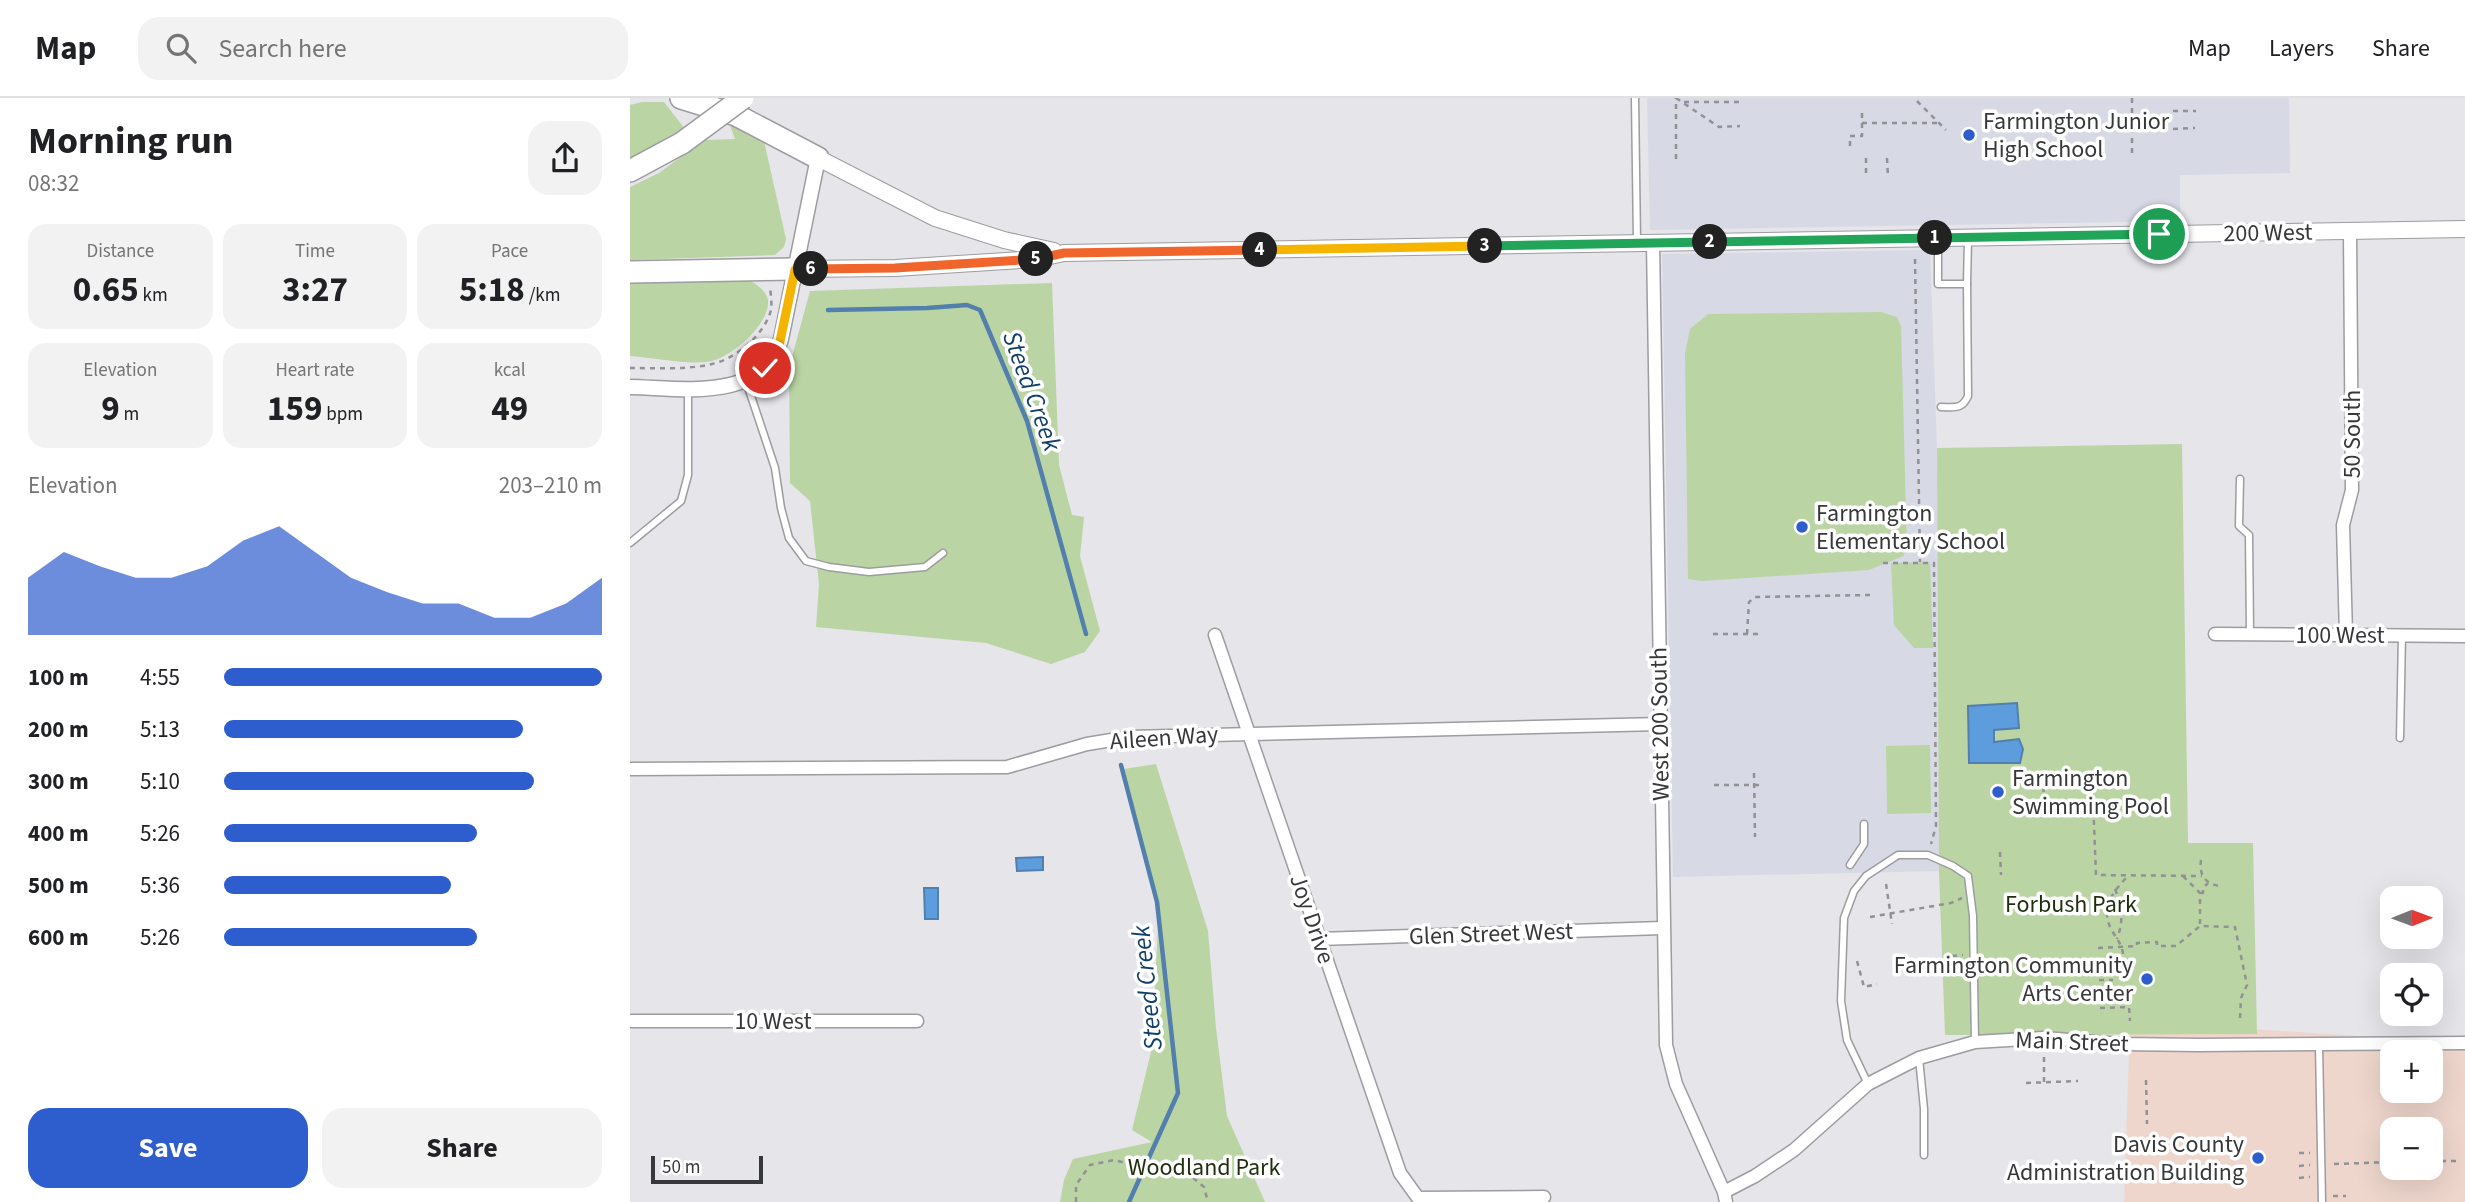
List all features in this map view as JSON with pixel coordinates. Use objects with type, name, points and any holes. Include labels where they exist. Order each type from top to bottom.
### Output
[{"type":"highway","points":[[681,98],[729,112],[818,158]]},
{"type":"highway","points":[[630,171],[682,143],[743,98]]},
{"type":"highway","points":[[630,272],[795,270]]},
{"type":"main road","points":[[818,158],[935,218],[1004,240],[1064,253]]},
{"type":"main road","name":"200 West","points":[[1064,253],[2465,229]]},
{"type":"main road","points":[[795,270],[895,268],[1035,259],[1064,253]]},
{"type":"street","points":[[630,387],[724,387],[746,381],[765,368],[779,346],[818,158]]},
{"type":"street","name":"50 South","points":[[2346,635],[2343,525],[2352,490],[2350,231]]},
{"type":"street","name":"West 200 South","points":[[1645,243],[1660,724],[1665,1045],[1676,1084],[1725,1197]]},
{"type":"street","name":"Joy Drive","points":[[1215,635],[1400,1173],[1418,1198],[1544,1196]]},
{"type":"street","name":"100 West","points":[[2216,635],[2465,636]]},
{"type":"street","name":"Aileen Way","points":[[630,769],[1007,767],[1087,744],[1130,737],[1660,724]]},
{"type":"street","name":"Glen Street West","points":[[1319,939],[1662,928]]},
{"type":"street","name":"10 West","points":[[630,1021],[917,1021]]},
{"type":"street","name":"Main Street","points":[[1725,1197],[1794,1150],[1868,1084],[1919,1058],[1975,1042],[2043,1038],[2123,1044],[2465,1043]]},
{"type":"lane","points":[[1635,98],[1645,243]]},
{"type":"lane","points":[[1938,238],[1938,284],[1967,284]]},
{"type":"lane","points":[[1941,407],[1961,407],[1968,396],[1968,238]]},
{"type":"lane","points":[[746,381],[775,468],[789,538],[806,561],[869,572],[925,567],[943,553]]},
{"type":"lane","points":[[630,542],[681,501],[688,475],[688,388]]},
{"type":"lane","points":[[2240,478],[2239,526],[2249,535],[2250,635]]},
{"type":"lane","points":[[2400,738],[2402,635]]},
{"type":"lane","points":[[1850,866],[1864,844],[1864,824]]},
{"type":"lane","points":[[1868,1084],[1847,1040],[1840,1001],[1844,918],[1854,891],[1861,881],[1884,862],[1898,855],[1928,855],[1968,876],[1973,916],[1975,1042]]},
{"type":"lane","points":[[2319,1045],[2322,1199]]},
{"type":"lane","points":[[1919,1058],[1924,1108],[1924,1155]]},
{"type":"path","points":[[1676,98],[1719,127],[1740,126]]},
{"type":"path","points":[[1675,159],[1676,98]]},
{"type":"path","points":[[1682,102],[1739,102],[1741,98]]},
{"type":"path","points":[[2132,98],[2132,157]]},
{"type":"path","points":[[1917,101],[1946,130]]},
{"type":"path","points":[[2173,111],[2196,111]]},
{"type":"path","points":[[1850,146],[1850,136],[1862,136],[1862,113]]},
{"type":"path","points":[[1862,123],[1939,123]]},
{"type":"path","points":[[2173,129],[2195,128]]},
{"type":"path","points":[[1866,158],[1866,177]]},
{"type":"path","points":[[1888,158],[1888,177]]},
{"type":"path","points":[[1915,259],[1920,562]]},
{"type":"path","points":[[630,368],[712,365],[727,359],[743,348],[766,320],[772,308],[770,288]]},
{"type":"path","points":[[1883,562],[1934,563],[1936,826],[1928,855]]},
{"type":"path","points":[[1747,634],[1749,602],[1755,597],[1870,596]]},
{"type":"path","points":[[1713,634],[1760,634]]},
{"type":"path","points":[[1754,773],[1755,837]]},
{"type":"path","points":[[2043,812],[2044,776],[2092,774],[2096,875],[2202,876]]},
{"type":"path","points":[[1714,785],[1761,785]]},
{"type":"path","points":[[2000,852],[2001,875]]},
{"type":"path","points":[[2201,860],[2202,876],[2208,883],[2220,886]]},
{"type":"path","points":[[2123,954],[2122,947],[2109,925],[2107,906],[2115,889],[2129,875]]},
{"type":"path","points":[[2183,876],[2200,893],[2200,926]]},
{"type":"path","points":[[2200,893],[2203,893],[2203,888],[2208,883]]},
{"type":"path","points":[[1886,884],[1892,924]]},
{"type":"path","points":[[2115,889],[2122,916],[2117,939]]},
{"type":"path","points":[[1870,917],[1962,898]]},
{"type":"path","points":[[2098,948],[2157,942],[2157,946],[2176,946],[2200,926],[2235,927],[2247,985],[2241,998],[2240,1018]]},
{"type":"path","points":[[1857,961],[1864,987],[1877,984]]},
{"type":"path","points":[[2099,980],[2113,980]]},
{"type":"path","points":[[2100,1008],[2129,1007],[2130,1021]]},
{"type":"path","points":[[2044,1057],[2044,1082]]},
{"type":"path","points":[[2146,1080],[2147,1124]]},
{"type":"path","points":[[2026,1083],[2078,1081]]},
{"type":"path","points":[[1076,1202],[1076,1185],[1090,1165],[1114,1160],[1148,1169],[1173,1166],[1184,1170],[1204,1188],[1208,1202]]},
{"type":"path","points":[[2443,1161],[2456,1161]]},
{"type":"path","points":[[2334,1164],[2380,1162]]},
{"type":"path","points":[[2299,1166],[2312,1165]]},
{"type":"path","points":[[2322,1199],[2346,1196]]},
{"type":"shaded area","name":"Farmington Junior High School","points":[[1647,98],[2289,98],[2290,173],[2180,175],[2180,221],[1650,230]]},
{"type":"shaded area","name":"Farmington Elementary School","points":[[1930,250],[1937,448],[1939,871],[1673,877],[1662,254]]},
{"type":"shaded area","points":[[2130,1021],[2419,1040],[2380,1040],[2380,1103],[2443,1103],[2443,1042],[2465,1043],[2465,1202],[2124,1202]]},
{"type":"green space","points":[[664,102],[685,129],[630,159],[630,105]]},
{"type":"green space","points":[[729,123],[764,141],[786,239],[784,247],[775,255],[630,260],[630,187],[659,173],[704,140],[735,139]]},
{"type":"green space","points":[[745,278],[765,292],[767,310],[756,330],[736,348],[706,362],[678,362],[630,356],[630,279]]},
{"type":"green space","points":[[1052,283],[1059,465],[1072,515],[1084,517],[1080,556],[1100,631],[1085,652],[1051,664],[986,643],[816,627],[819,584],[810,501],[790,483],[789,368],[810,291]]},
{"type":"green space","points":[[1881,312],[1897,317],[1901,326],[1907,548],[1903,556],[1869,570],[1702,581],[1688,579],[1685,354],[1690,329],[1708,314]]},
{"type":"green space","name":"Forbush Park","points":[[2182,444],[2188,843],[2253,843],[2257,1034],[1945,1035],[1939,871],[1937,448]]},
{"type":"green space","points":[[1930,562],[1933,648],[1914,648],[1894,625],[1891,563]]},
{"type":"green space","points":[[1930,745],[1931,813],[1887,814],[1886,746]]},
{"type":"green space","name":"Woodland Park","points":[[1156,764],[1208,931],[1227,1116],[1265,1202],[1060,1202],[1064,1180],[1073,1159],[1152,1142],[1132,1130],[1152,1048],[1159,904],[1124,769]]},
{"type":"water","points":[[2017,703],[2019,728],[1994,730],[1994,742],[2019,739],[2023,749],[2020,763],[1969,763],[1968,706]]},
{"type":"water","points":[[1043,857],[1043,870],[1017,871],[1016,858]]},
{"type":"water","points":[[924,888],[938,888],[938,919],[925,919]]},
{"type":"waterway","name":"Steed Creek","points":[[828,310],[967,305],[980,310],[1027,421],[1086,634]]},
{"type":"waterway","name":"Steed Creek","points":[[1121,765],[1157,902],[1178,1093],[1129,1202]]},
{"type":"place","name":"Farmington Junior High School","points":[[1969,135]]},
{"type":"place","name":"Farmington Elementary School","points":[[1802,527]]},
{"type":"place","name":"Farmington Swimming Pool","points":[[1998,792]]},
{"type":"place","name":"Farmington Community Arts Center","points":[[2147,979]]},
{"type":"place","name":"Davis County Administration Building","points":[[2258,1158]]},
{"type":"route","points":[[765,368],[779,346],[795,270],[895,268],[1035,259],[1064,253],[2159,234]]}]
